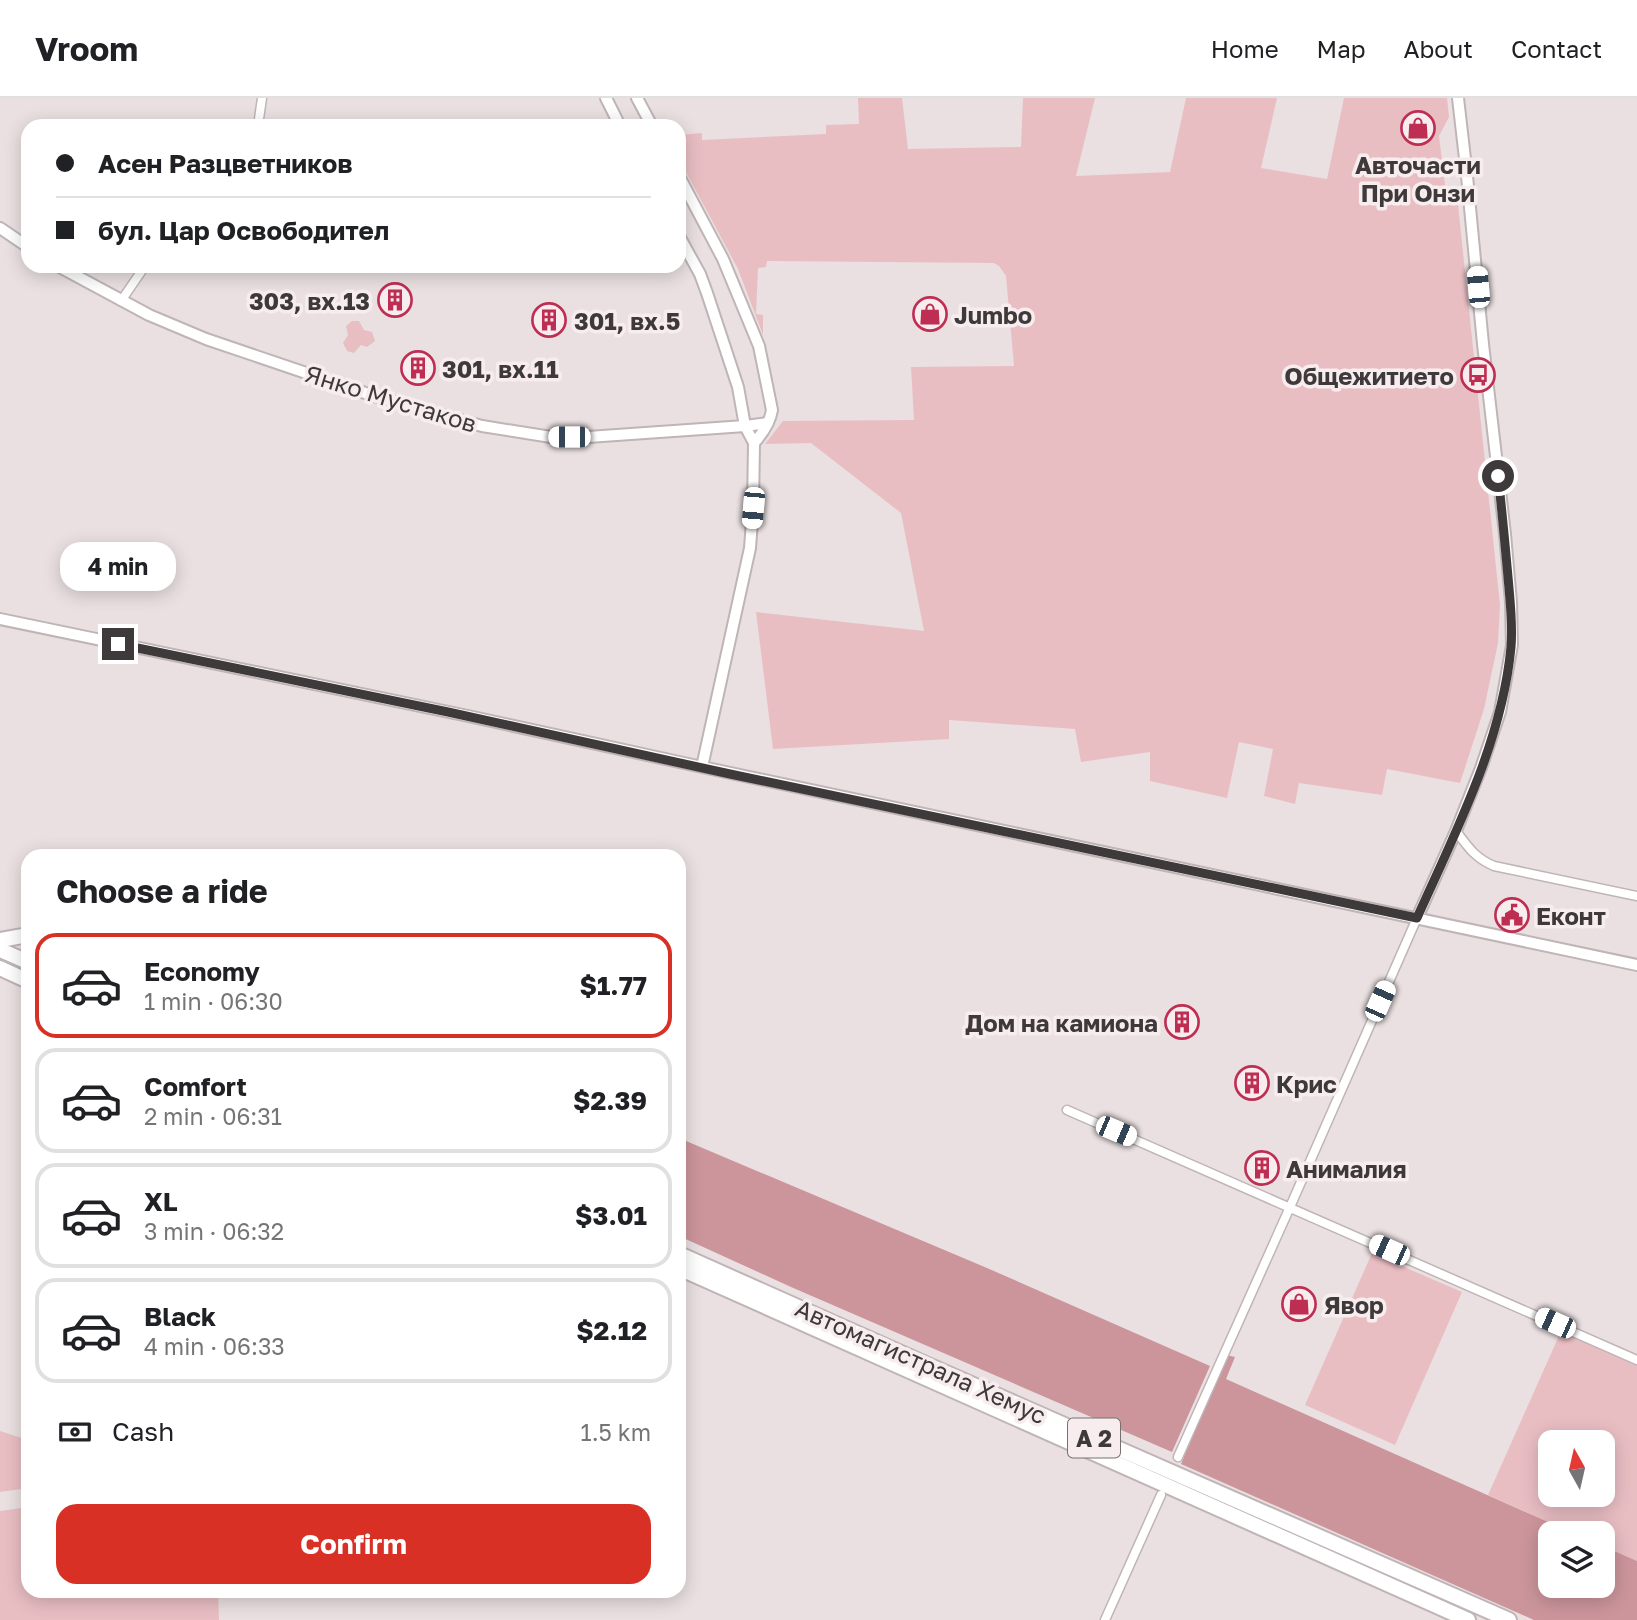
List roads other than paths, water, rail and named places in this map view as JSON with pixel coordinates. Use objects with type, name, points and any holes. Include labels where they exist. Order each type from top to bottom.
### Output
[{"type":"highway","points":[[0,940],[21,936]]},
{"type":"highway","points":[[0,950],[21,959]]},
{"type":"highway","points":[[0,968],[21,978]]},
{"type":"highway","name":"Автомагистрала Хемус","points":[[686,1257],[1509,1620]]},
{"type":"highway","name":"Автомагистрала Хемус","points":[[686,1271],[1468,1620]]},
{"type":"street","points":[[259,119],[262,98]]},
{"type":"street","points":[[606,98],[616,119]]},
{"type":"street","points":[[637,98],[648,119]]},
{"type":"street","points":[[1178,1457],[1456,831],[1500,712],[1511,645],[1511,602],[1458,98]]},
{"type":"street","points":[[686,189],[723,259],[759,346],[772,410],[763,433],[754,443]]},
{"type":"street","points":[[1,231],[21,243]]},
{"type":"street","points":[[686,249],[707,293],[738,387],[745,426],[754,443],[750,548],[702,767]]},
{"type":"street","name":"Янко Мустаков","points":[[71,273],[176,327],[374,396],[482,426],[551,437],[588,437],[768,423]]},
{"type":"street","points":[[121,301],[140,273]]},
{"type":"street","points":[[0,620],[442,711],[1637,965]]},
{"type":"street","points":[[1456,831],[1474,854],[1494,866],[1637,896]]},
{"type":"street","points":[[1067,1110],[1637,1360]]},
{"type":"street","points":[[1105,1620],[1161,1495]]},
{"type":"place","name":"Авточасти При Онзи","points":[[1418,128]]},
{"type":"place","name":"303, вх.13","points":[[395,300]]},
{"type":"place","name":"Jumbo","points":[[930,314]]},
{"type":"place","name":"301, вх.5","points":[[549,320]]},
{"type":"place","name":"301, вх.11","points":[[418,368]]},
{"type":"place","name":"Общежитието","points":[[1478,375]]},
{"type":"place","name":"Еконт","points":[[1512,915]]},
{"type":"place","name":"Дом на камиона","points":[[1182,1022]]},
{"type":"place","name":"Крис","points":[[1252,1083]]},
{"type":"place","name":"Анималия","points":[[1262,1168]]},
{"type":"place","name":"Явор","points":[[1299,1304]]}]
